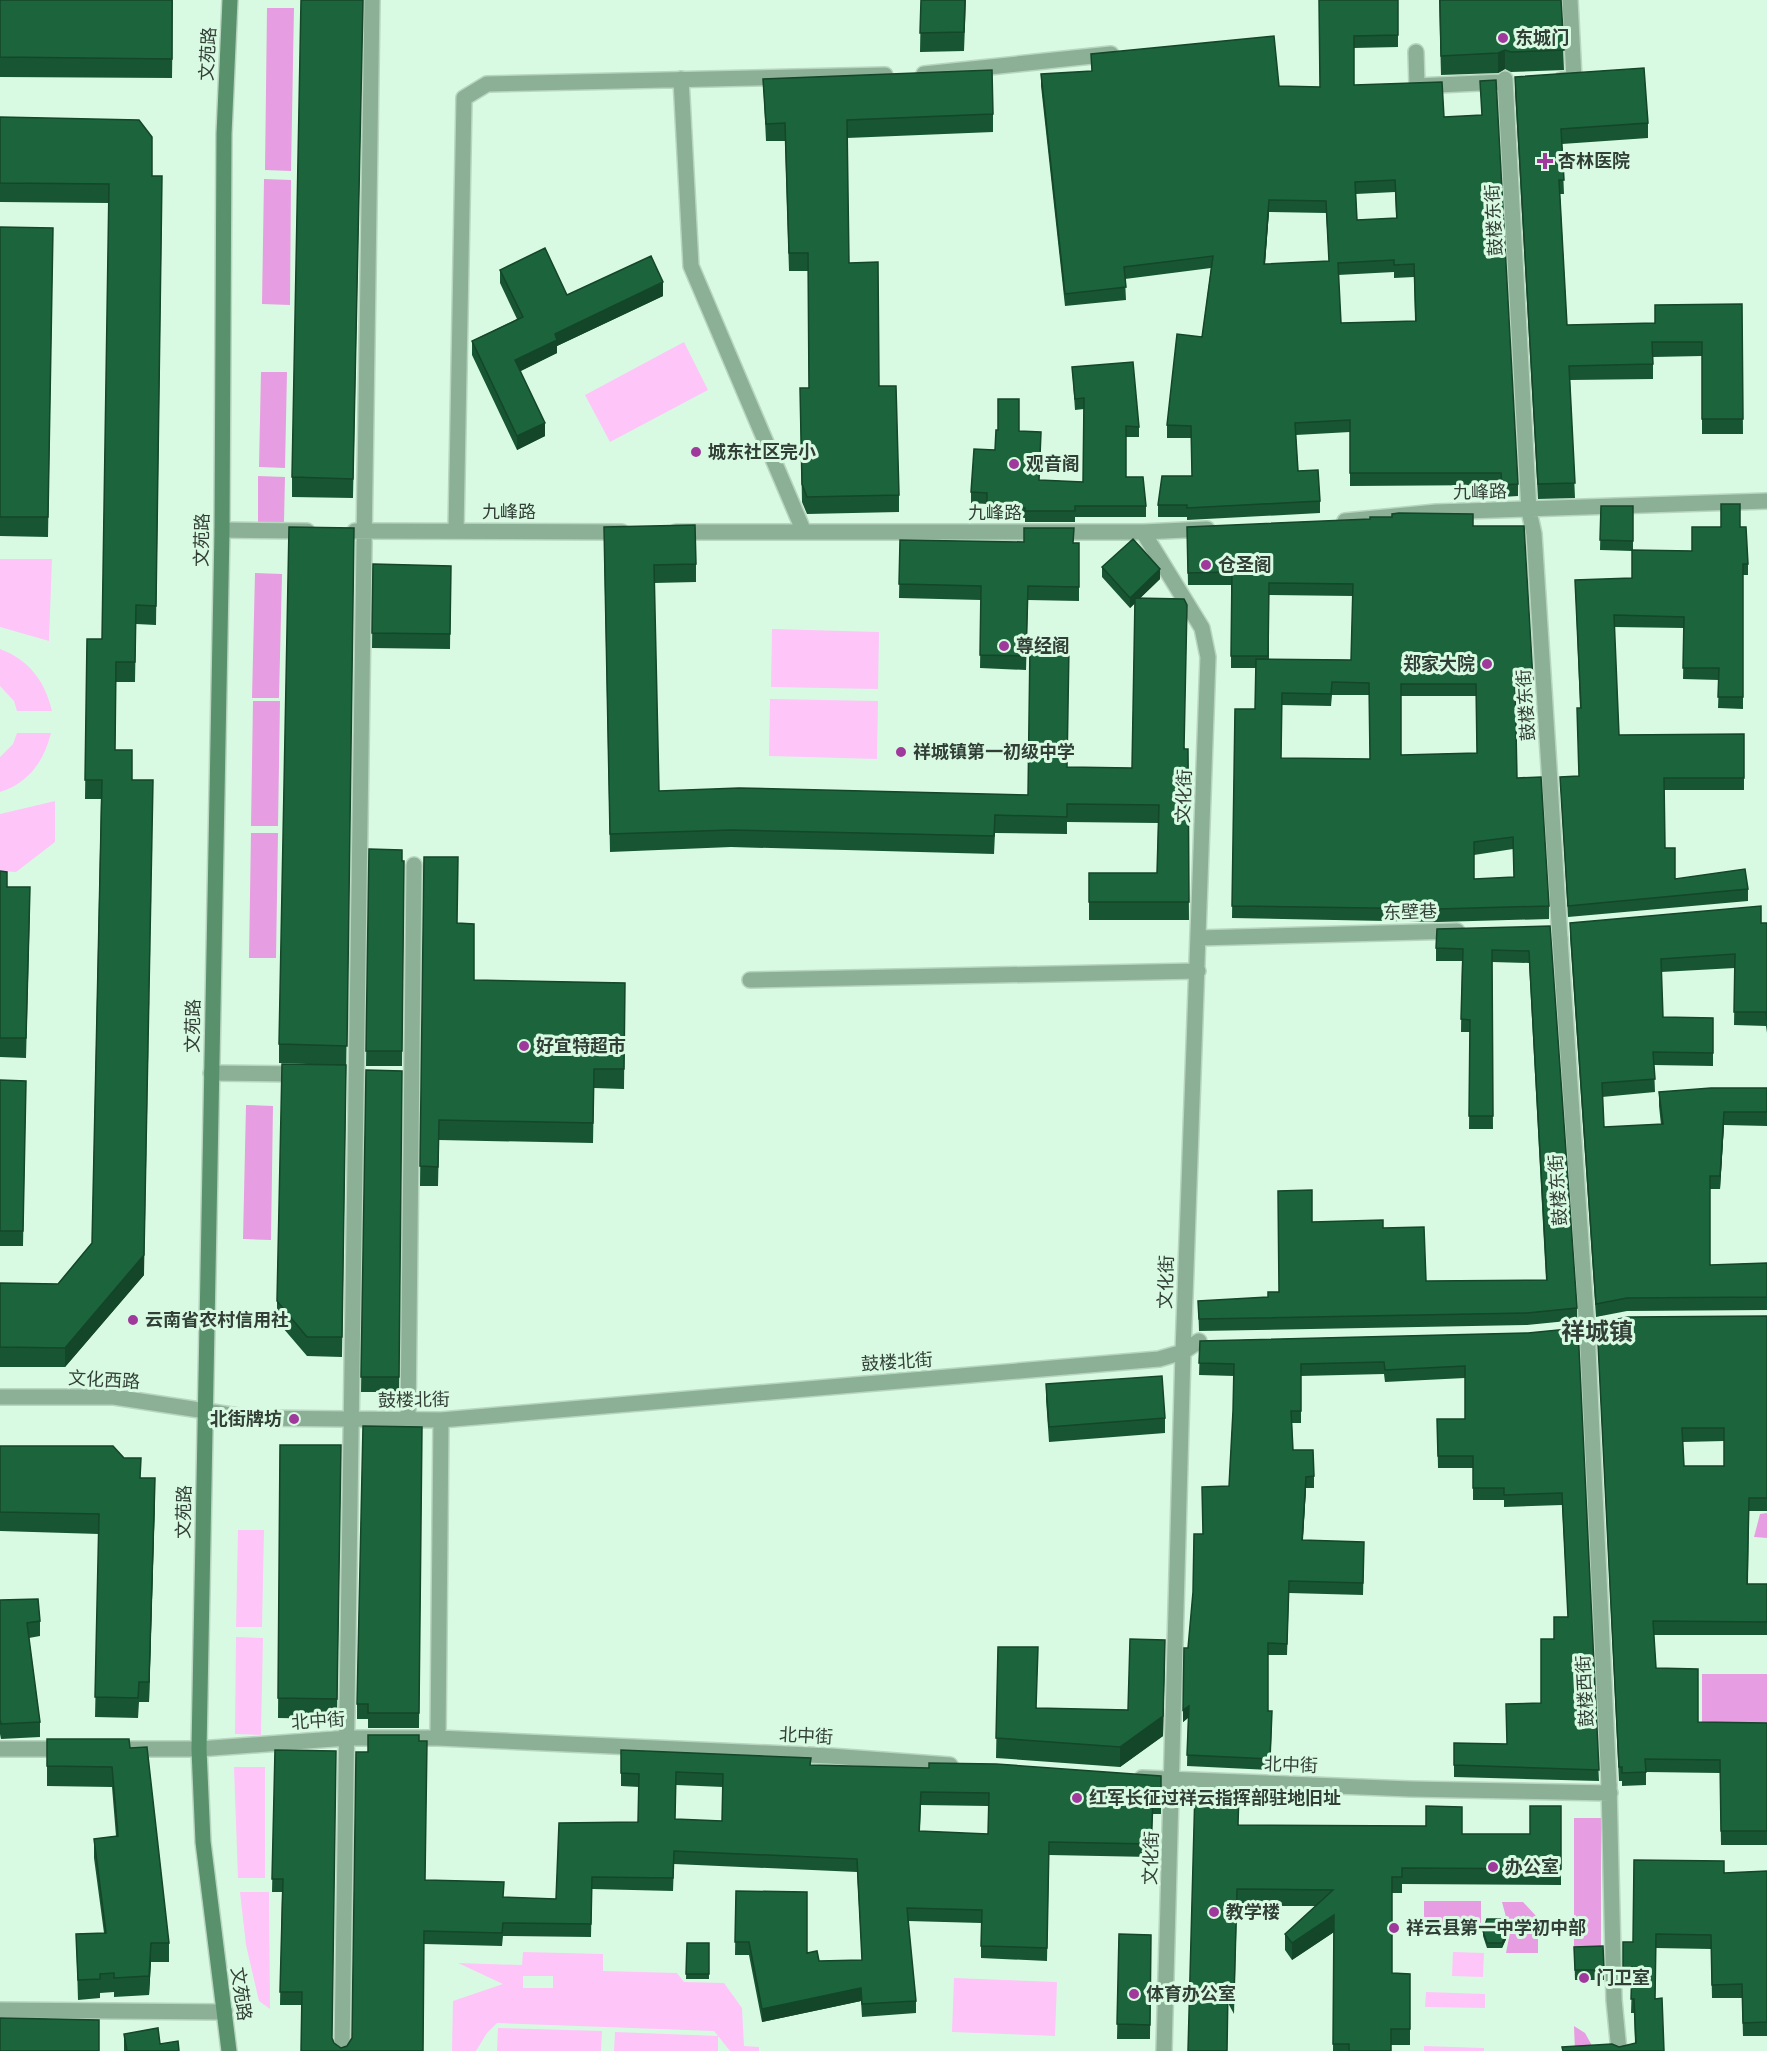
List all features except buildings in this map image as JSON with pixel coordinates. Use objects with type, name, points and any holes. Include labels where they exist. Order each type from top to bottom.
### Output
[{"type":"main road","name":"文苑路","points":[[229,2051],[202,1842],[199,1749],[222,530],[224,134],[230,0]]},
{"type":"street","points":[[342,2051],[372,0]]},
{"type":"street","points":[[1550,80],[1574,79],[1570,0]]},
{"type":"street","points":[[456,531],[464,98],[488,84],[908,74],[1127,52]]},
{"type":"street","name":"鼓楼东街","points":[[1416,52],[1417,86],[1509,81],[1529,511],[1534,534],[1587,1329]]},
{"type":"street","points":[[681,79],[691,266],[804,532]]},
{"type":"street","name":"九峰路","points":[[1327,522],[1436,512],[1529,511],[1767,501]]},
{"type":"street","name":"九峰路","points":[[665,532],[1143,532],[1223,528]]},
{"type":"street","points":[[222,530],[317,531]]},
{"type":"street","name":"九峰路","points":[[340,531],[642,532]]},
{"type":"street","name":"文化街","points":[[1143,532],[1206,638],[1208,657],[1183,1352],[1164,2051]]},
{"type":"street","points":[[408,1420],[406,1076],[414,865]]},
{"type":"street","name":"东壁巷","points":[[1199,938],[1478,930]]},
{"type":"street","points":[[750,980],[1198,971]]},
{"type":"street","points":[[211,1073],[312,1075]]},
{"type":"street","name":"鼓楼西街","points":[[1587,1329],[1609,1789],[1614,2000],[1619,2051]]},
{"type":"street","name":"鼓楼北街","points":[[206,1412],[250,1418],[441,1420],[1159,1359],[1183,1352],[1204,1341]]},
{"type":"street","name":"文化西路","points":[[0,1397],[114,1397],[206,1412]]},
{"type":"street","points":[[438,1738],[441,1420]]},
{"type":"street","name":"北中街","points":[[116,1749],[199,1749],[347,1738],[438,1738],[830,1756],[960,1765]]},
{"type":"street","points":[[0,1749],[80,1749]]},
{"type":"street","name":"北中街","points":[[1125,1777],[1173,1780],[1609,1789]]},
{"type":"street","points":[[0,2010],[225,2012]]},
{"type":"shaded area","points":[[267,8],[294,8],[291,171],[265,170]]},
{"type":"shaded area","points":[[264,179],[291,180],[290,305],[262,304]]},
{"type":"shaded area","points":[[684,342],[708,390],[610,442],[585,395]]},
{"type":"shaded area","points":[[261,372],[287,372],[285,468],[259,467]]},
{"type":"shaded area","points":[[258,476],[285,477],[284,522],[258,522]]},
{"type":"shaded area","points":[[0,559],[52,559],[49,641],[0,627]]},
{"type":"shaded area","points":[[255,573],[282,574],[279,698],[252,698]]},
{"type":"shaded area","points":[[772,629],[879,632],[878,689],[771,687]]},
{"type":"shaded area","points":[[0,649],[19,659],[34,673],[45,690],[52,711],[17,711],[14,701],[0,686]]},
{"type":"shaded area","points":[[770,699],[878,701],[877,759],[769,756]]},
{"type":"shaded area","points":[[253,701],[280,701],[278,826],[251,826]]},
{"type":"shaded area","points":[[17,733],[51,733],[44,753],[34,770],[19,783],[0,792],[0,757],[13,744]]},
{"type":"shaded area","points":[[55,801],[55,842],[16,872],[0,871],[0,814]]},
{"type":"shaded area","points":[[251,833],[278,833],[276,958],[249,958]]},
{"type":"shaded area","points":[[246,1105],[273,1106],[271,1240],[243,1239]]},
{"type":"shaded area","points":[[1767,1513],[1767,1538],[1754,1537],[1760,1514]]},
{"type":"shaded area","points":[[238,1530],[264,1530],[262,1627],[236,1627]]},
{"type":"shaded area","points":[[236,1637],[263,1638],[261,1735],[235,1734]]},
{"type":"shaded area","points":[[1702,1674],[1767,1674],[1767,1730],[1702,1731]]},
{"type":"shaded area","points":[[234,1767],[265,1767],[265,1878],[238,1878]]},
{"type":"shaded area","points":[[1574,1818],[1601,1818],[1601,1956],[1574,1957]]},
{"type":"shaded area","points":[[240,1892],[269,1892],[270,2009],[259,2001],[246,1945]]},
{"type":"shaded area","points":[[1424,1901],[1481,1901],[1481,1929],[1424,1929]]},
{"type":"shaded area","points":[[1502,1902],[1523,1902],[1538,1918],[1538,1953],[1506,1953],[1510,1932]]},
{"type":"shaded area","points":[[523,1952],[603,1954],[603,1971],[677,1973],[684,1982],[724,1983],[742,2008],[744,2046],[759,2047],[759,2051],[730,2051],[714,2031],[497,2023],[487,2033],[476,2051],[452,2051],[453,2001],[503,1984],[458,1963],[522,1965]],"holes":[[[523,1976],[553,1976],[553,1988],[523,1988]]]},
{"type":"shaded area","points":[[1453,1952],[1484,1953],[1483,1977],[1452,1976]]},
{"type":"shaded area","points":[[954,1978],[1057,1982],[1055,2036],[952,2032]]},
{"type":"shaded area","points":[[1426,1992],[1485,1994],[1485,2008],[1425,2007]]},
{"type":"shaded area","points":[[1574,2026],[1585,2033],[1595,2051],[1575,2051]]},
{"type":"shaded area","points":[[498,2028],[602,2031],[601,2051],[497,2051]]},
{"type":"shaded area","points":[[615,2032],[718,2036],[718,2051],[614,2051]]},
{"type":"shaded area","points":[[1424,2046],[1484,2048],[1484,2051],[1424,2051]]},
{"type":"place","name":"东城门","points":[[1503,38]]},
{"type":"place","name":"杏林医院","points":[[1545,161]]},
{"type":"place","name":"城东社区完小","points":[[696,452]]},
{"type":"place","name":"观音阁","points":[[1014,464]]},
{"type":"place","name":"仓圣阁","points":[[1206,565]]},
{"type":"place","name":"尊经阁","points":[[1004,646]]},
{"type":"place","name":"郑家大院","points":[[1487,664]]},
{"type":"place","name":"祥城镇第一初级中学","points":[[901,752]]},
{"type":"place","name":"好宜特超市","points":[[524,1046]]},
{"type":"place","name":"云南省农村信用社","points":[[133,1320]]},
{"type":"place","name":"北街牌坊","points":[[294,1419]]},
{"type":"place","name":"红军长征过祥云指挥部驻地旧址","points":[[1077,1798]]},
{"type":"place","name":"办公室","points":[[1493,1867]]},
{"type":"place","name":"教学楼","points":[[1214,1912]]},
{"type":"place","name":"祥云县第一中学初中部","points":[[1394,1928]]},
{"type":"place","name":"门卫室","points":[[1584,1978]]},
{"type":"place","name":"体育办公室","points":[[1134,1994]]},
{"type":"district","name":"祥城镇","points":[[1597,1332]]}]
